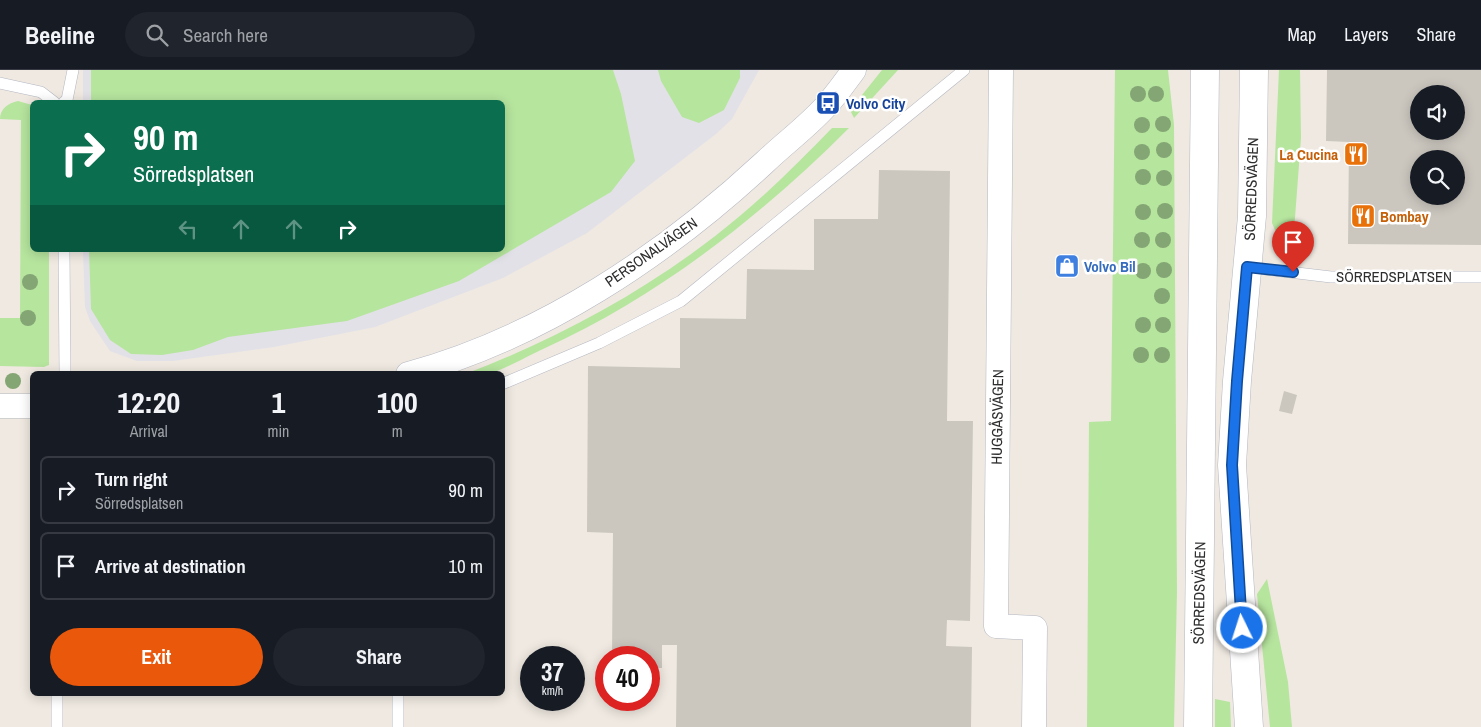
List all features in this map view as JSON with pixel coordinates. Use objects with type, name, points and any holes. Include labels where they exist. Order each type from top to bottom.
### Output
[{"type":"street","name":"PERSONALVÄGEN","points":[[419,371],[438,366],[567,308],[650,256],[722,202],[828,104],[854,70]]},
{"type":"street","name":"HUGGÅSVÄGEN","points":[[1001,70],[996,626],[1035,628],[1034,727]]},
{"type":"street","name":"SÖRREDSVÄGEN","points":[[1198,727],[1205,70]]},
{"type":"street","name":"SÖRREDSVÄGEN","points":[[1249,727],[1232,465],[1237,381],[1252,216],[1254,70]]},
{"type":"street","points":[[0,406],[30,406]]},
{"type":"lane","points":[[67,100],[72,70]]},
{"type":"lane","points":[[505,383],[599,343],[681,301],[964,70]]},
{"type":"lane","points":[[0,83],[41,92],[51,100]]},
{"type":"lane","points":[[64,252],[65,371]]},
{"type":"lane","name":"SÖRREDSPLATSEN","points":[[1247,267],[1331,277],[1481,277]]},
{"type":"lane","points":[[57,696],[57,727]]},
{"type":"lane","points":[[398,696],[398,727]]},
{"type":"shaded area","points":[[83,70],[759,70],[732,119],[716,134],[587,233],[503,278],[375,327],[274,347],[173,361],[137,361],[110,351],[90,321],[85,307],[83,252],[505,252],[505,100],[83,100]]},
{"type":"green space","points":[[91,70],[613,70],[621,94],[635,161],[611,192],[459,281],[347,321],[228,337],[193,350],[162,355],[131,354],[110,340],[91,309],[89,252],[505,252],[505,100],[91,100]]},
{"type":"green space","points":[[658,70],[740,70],[740,78],[724,110],[699,123],[682,117],[661,81]]},
{"type":"green space","points":[[882,70],[898,70],[854,118],[850,110]]},
{"type":"green space","points":[[1115,70],[1168,70],[1174,125],[1177,592],[1174,727],[1087,727],[1089,422],[1111,421]]},
{"type":"green space","points":[[1279,70],[1300,70],[1301,138],[1293,233],[1275,230],[1272,223]]},
{"type":"green space","points":[[18,101],[30,104],[30,252],[49,252],[49,365],[44,367],[0,366],[0,318],[20,318],[21,120],[0,119],[1,112],[11,103]]},
{"type":"green space","points":[[832,128],[849,128],[780,193],[706,252],[667,280],[586,328],[508,366],[496,371],[472,371],[538,343],[574,325],[644,285],[710,240],[788,173]]},
{"type":"green space","points":[[1267,579],[1288,682],[1292,727],[1270,727],[1257,594]]},
{"type":"green space","points":[[1215,699],[1230,702],[1231,727],[1215,727]]},
{"type":"building","points":[[1327,70],[1481,70],[1481,245],[1348,244],[1349,142],[1326,141]]},
{"type":"building","points":[[879,170],[950,171],[947,421],[973,421],[970,621],[947,620],[946,646],[972,647],[971,727],[676,727],[677,645],[662,645],[662,668],[660,668],[660,646],[612,646],[613,533],[587,532],[588,366],[680,368],[680,318],[746,319],[747,269],[814,270],[814,219],[878,219]]},
{"type":"building","points":[[1284,391],[1297,395],[1292,414],[1279,411]]},
{"type":"place","name":"Volvo City","points":[[828,103]]},
{"type":"place","name":"La Cucina","points":[[1356,154]]},
{"type":"place","name":"Bombay","points":[[1363,216]]},
{"type":"place","name":"Volvo Bil","points":[[1067,266]]},
{"type":"route","points":[[1242,628],[1232,465],[1247,267],[1293,272]]}]
